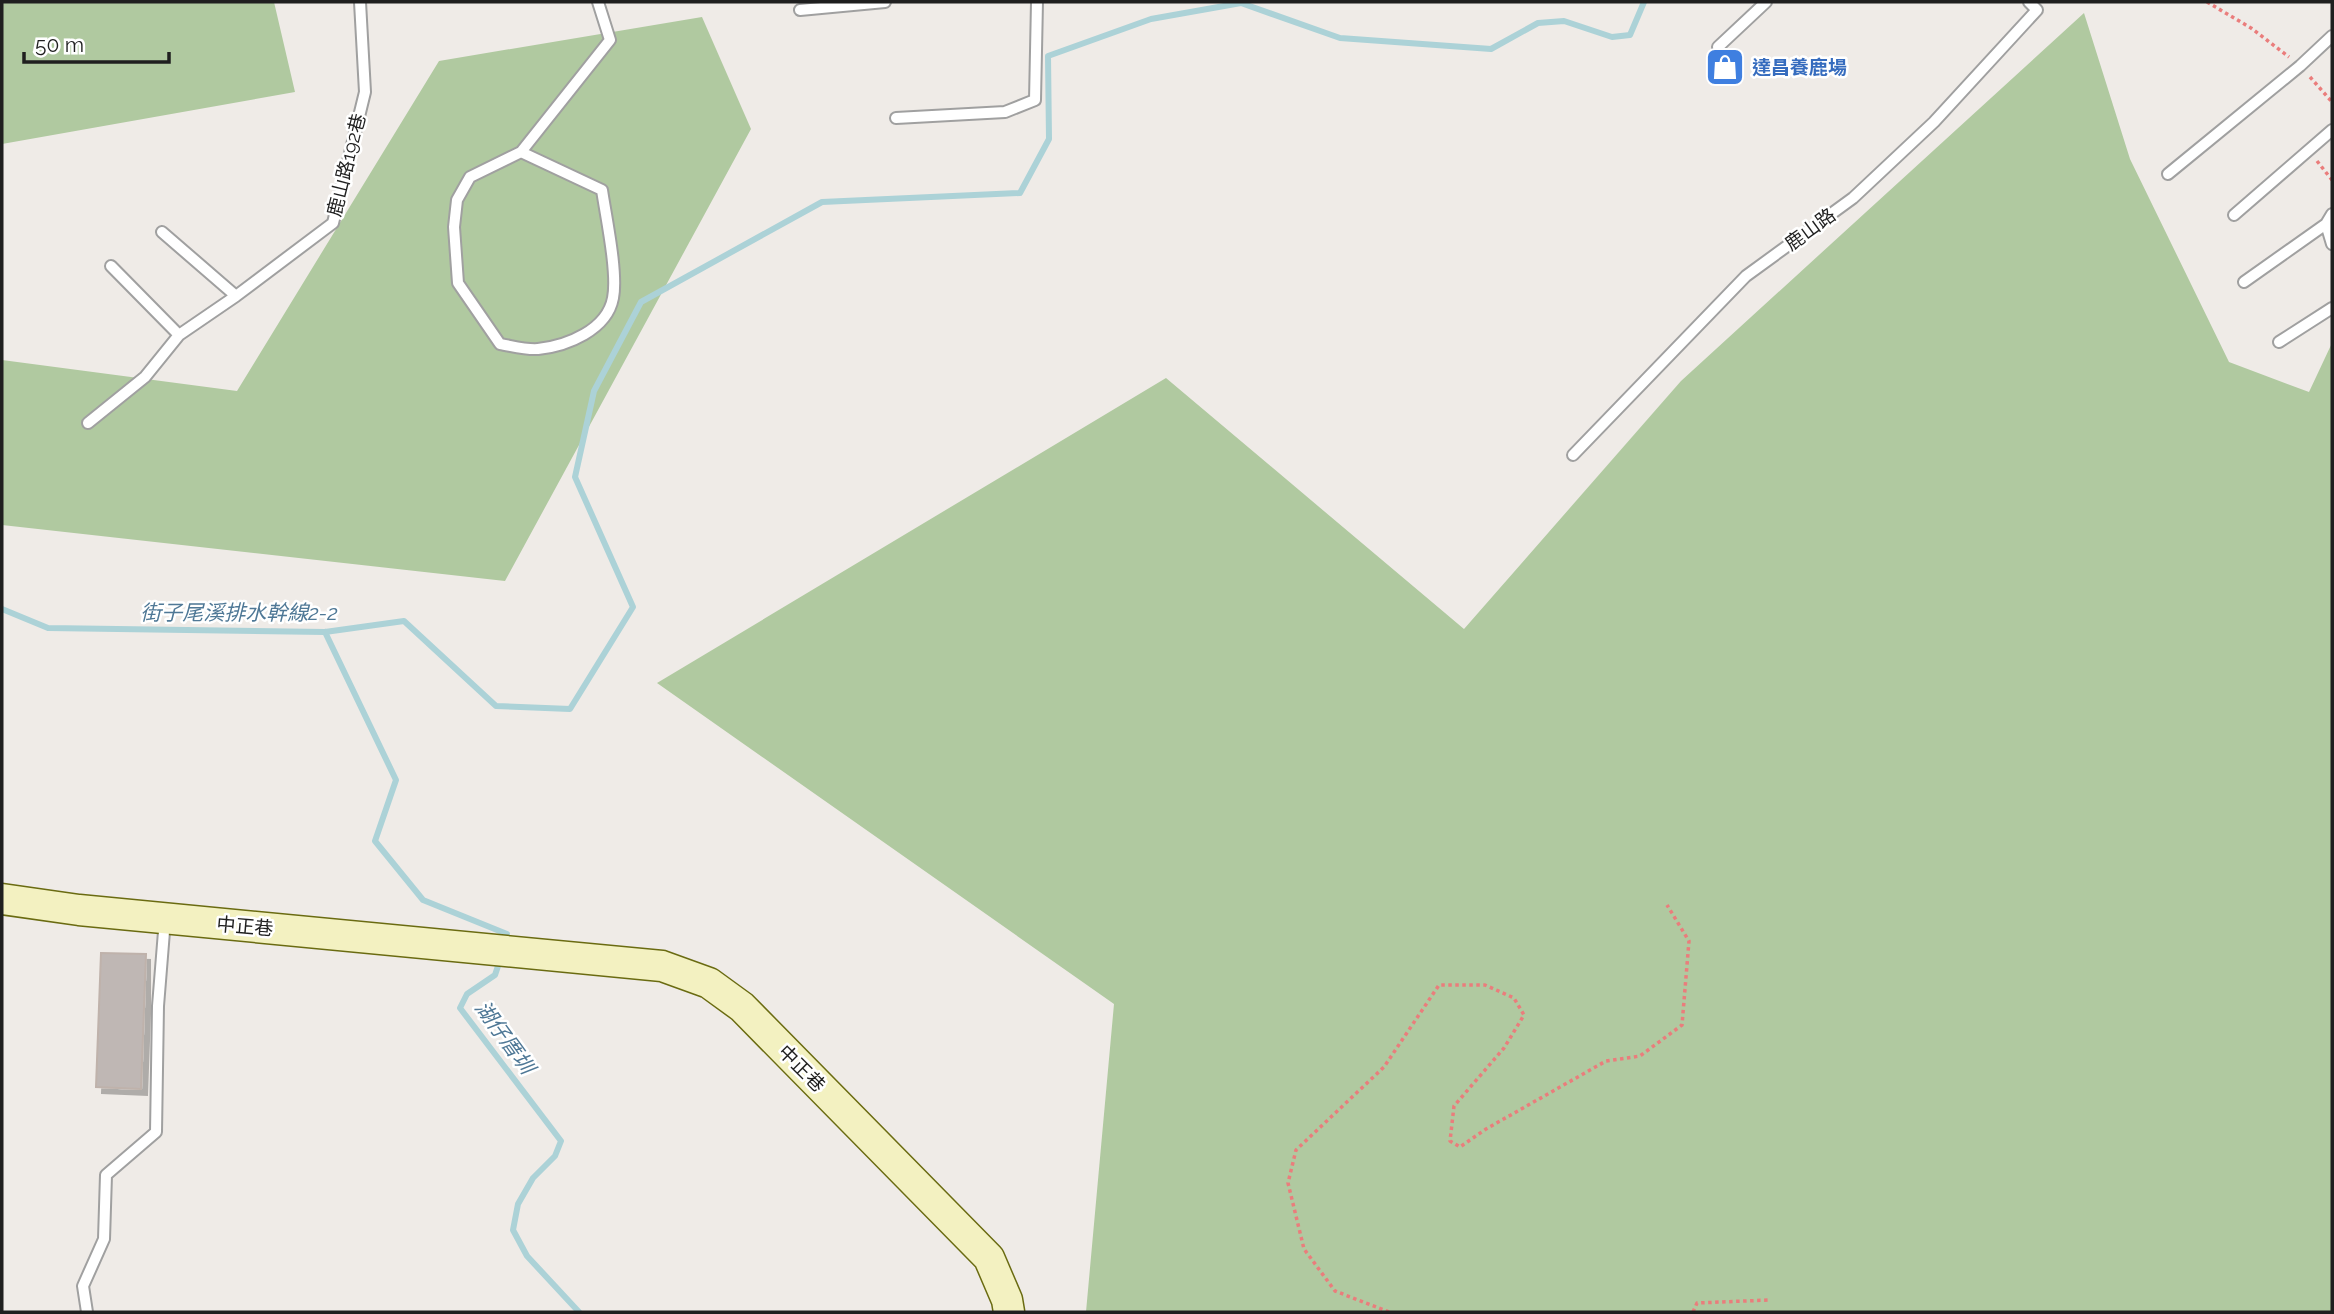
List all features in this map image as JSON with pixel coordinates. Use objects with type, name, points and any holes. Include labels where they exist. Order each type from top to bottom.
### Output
[{"type":"street","name":"中正巷","points":[[2,900],[662,966],[709,983],[742,1007],[989,1258],[1007,1300],[1009,1312]]},
{"type":"lane","name":"鹿山路192巷","points":[[88,423],[145,377],[179,335],[333,223],[365,92],[360,2]]},
{"type":"lane","points":[[521,152],[602,190],[614,275],[613,299],[602,320],[572,342],[535,349],[500,344],[458,283],[454,227],[457,200],[470,177],[521,152],[610,40],[598,2]]},
{"type":"lane","points":[[800,10],[885,2]]},
{"type":"lane","points":[[896,118],[1005,112],[1035,100],[1037,2]]},
{"type":"lane","points":[[1718,47],[1766,2]]},
{"type":"lane","name":"鹿山路","points":[[1573,455],[1746,276],[1853,198],[1934,122],[2038,10],[2029,2]]},
{"type":"lane","points":[[2168,174],[2300,66],[2332,36]]},
{"type":"lane","points":[[2234,215],[2332,130]]},
{"type":"lane","points":[[2244,282],[2326,224],[2332,214]]},
{"type":"lane","points":[[2326,224],[2332,244]]},
{"type":"lane","points":[[162,232],[236,296]]},
{"type":"lane","points":[[111,265],[179,335]]},
{"type":"lane","points":[[2278,342],[2332,308]]},
{"type":"lane","points":[[87,1312],[83,1286],[104,1240],[106,1175],[156,1132],[158,1006],[165,918]]},
{"type":"path","points":[[2207,2],[2251,28],[2300,66],[2332,102]]},
{"type":"path","points":[[2328,176],[2332,180]]},
{"type":"path","points":[[1389,1312],[1335,1291],[1304,1249],[1288,1183],[1296,1150],[1384,1067],[1439,985],[1485,985],[1514,998],[1524,1015],[1504,1048],[1454,1106],[1450,1141],[1460,1147],[1486,1129],[1606,1061],[1640,1056],[1682,1025],[1689,941],[1667,905]]},
{"type":"path","points":[[1693,1312],[1698,1303],[1769,1300]]},
{"type":"green space","points":[[2,2],[274,2],[295,92],[2,144]]},
{"type":"green space","points":[[2084,13],[2130,159],[2229,362],[2309,392],[2332,343],[2332,1312],[1086,1312],[1114,1004],[657,683],[1166,378],[1464,629],[1681,381]]},
{"type":"green space","points":[[702,17],[751,129],[505,581],[2,525],[2,360],[237,391],[439,61]]},
{"type":"building","points":[[101,953],[146,954],[141,1089],[96,1087]]},
{"type":"waterway","name":"街子尾溪排水幹線2-2","points":[[2,609],[48,628],[325,632],[404,621],[496,706],[570,709],[633,607],[575,477],[594,391],[641,302],[822,202],[1020,193],[1049,139],[1048,56],[1151,19],[1241,3],[1340,38],[1491,49],[1538,23],[1564,21],[1612,37],[1630,35],[1644,2]]},
{"type":"waterway","name":"湖仔厝圳","points":[[325,632],[396,780],[375,841],[423,900],[507,934],[504,943]]},
{"type":"waterway","name":"湖仔厝圳","points":[[500,960],[495,975],[467,994],[460,1008],[561,1141],[555,1156],[533,1178],[518,1204],[513,1230],[527,1256],[579,1312]]},
{"type":"place","name":"達昌養鹿場","points":[[1725,67]]}]
